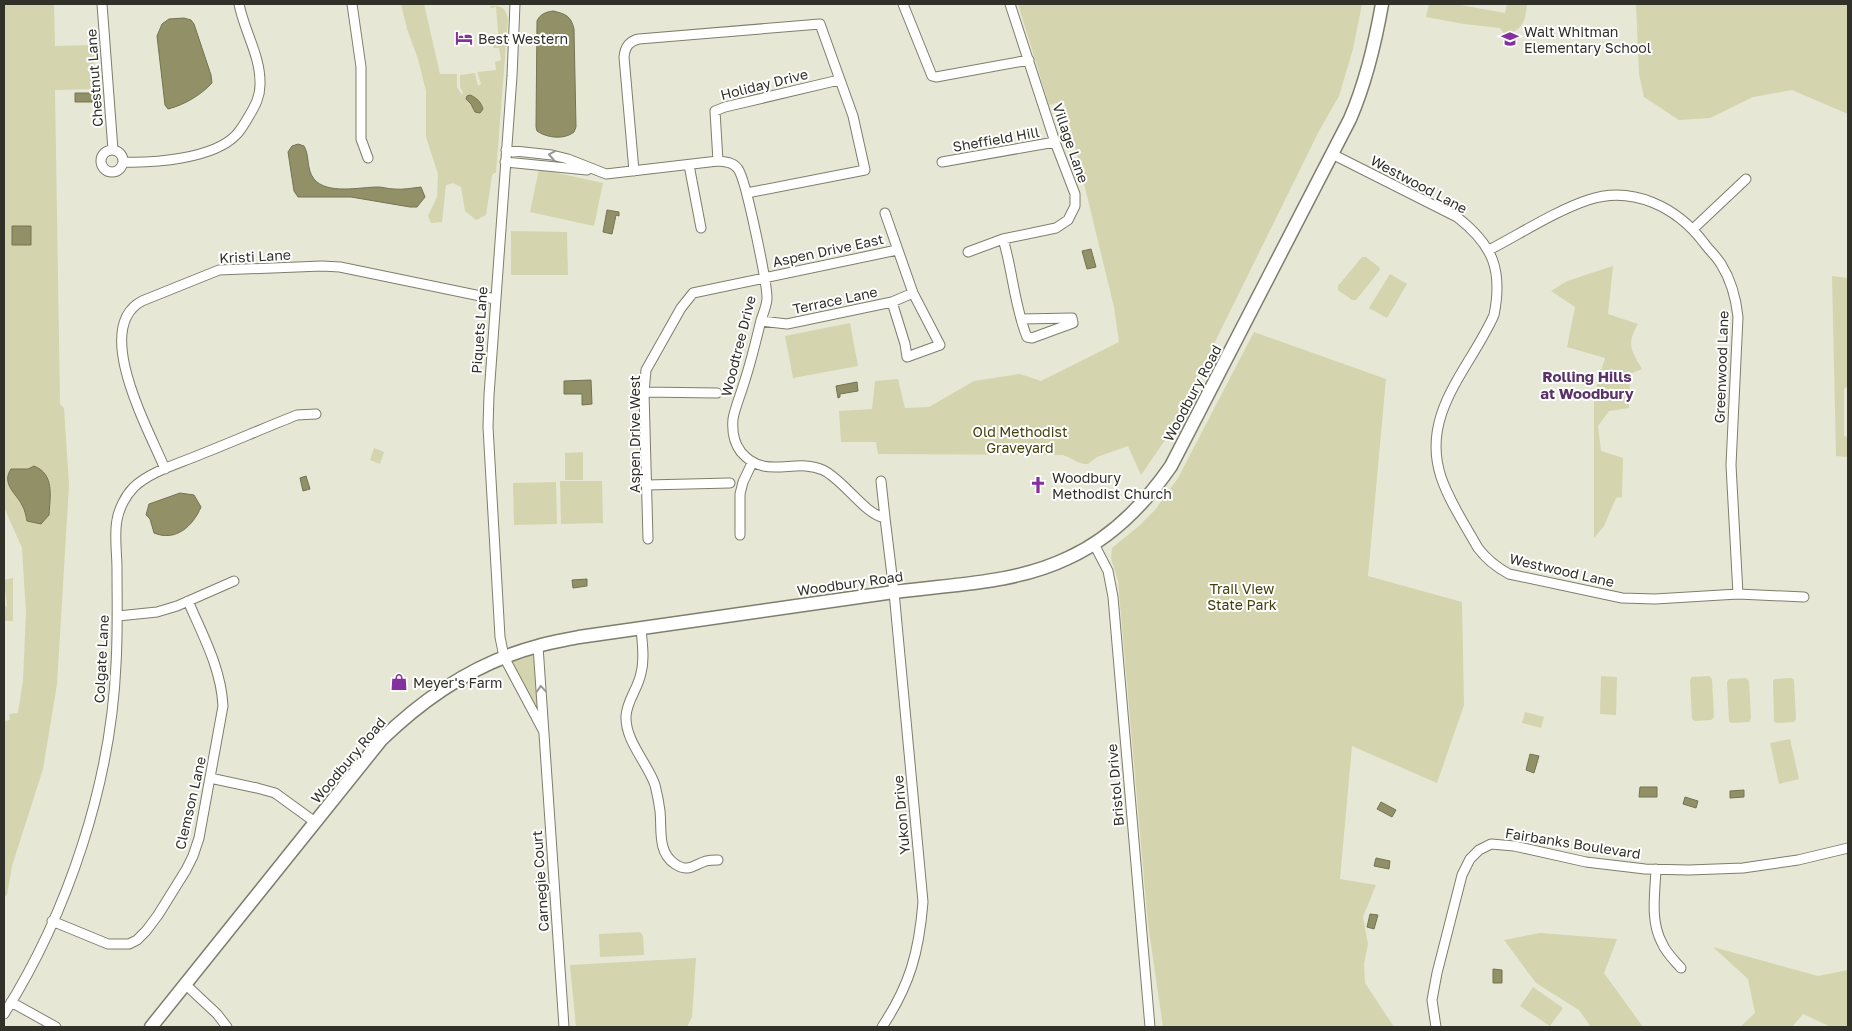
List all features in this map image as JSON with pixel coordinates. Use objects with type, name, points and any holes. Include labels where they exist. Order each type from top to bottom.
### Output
[{"type":"main road","name":"Woodbury Road","points":[[152,1027],[381,740],[399,723],[445,688],[466,675],[504,658],[538,646],[579,637],[996,579],[1031,572],[1066,559],[1112,532],[1133,513],[1157,486],[1171,466],[1350,119],[1372,56],[1382,4]]},
{"type":"street","name":"Chestnut Lane","points":[[102,4],[114,150]]},
{"type":"street","points":[[123,162],[143,163],[200,155],[228,142],[242,127],[257,102],[260,85],[258,63],[239,4]]},
{"type":"street","points":[[352,4],[361,67],[361,139],[368,158]]},
{"type":"street","name":"Piquets Lane","points":[[504,658],[500,637],[488,428],[495,299],[516,4]]},
{"type":"street","points":[[903,4],[932,76],[936,77],[1029,60]]},
{"type":"street","name":"Village Lane","points":[[968,252],[1003,240],[1056,228],[1068,220],[1075,206],[1075,194],[1055,142],[1010,4]]},
{"type":"street","points":[[634,171],[624,57],[627,45],[633,40],[820,24],[853,116],[865,170],[747,193]]},
{"type":"street","name":"Holiday Drive","points":[[718,161],[715,111],[839,80]]},
{"type":"street","name":"Sheffield Hill","points":[[942,162],[1055,142]]},
{"type":"street","points":[[114,150],[120,153],[123,162],[120,169],[113,172],[103,168],[101,164],[102,157],[106,151],[114,150]]},
{"type":"street","points":[[506,150],[552,155],[568,159],[606,174],[718,161]]},
{"type":"street","name":"Westwood Lane","points":[[1332,154],[1457,217],[1470,227],[1490,250],[1497,281],[1497,300],[1494,315],[1444,406],[1437,424],[1435,439],[1436,458],[1441,478],[1478,548],[1496,567],[1509,574],[1622,598],[1654,599],[1738,594],[1804,597]]},
{"type":"street","name":"Woodtree Drive","points":[[718,161],[726,162],[737,168],[741,173],[747,193],[767,299],[734,418],[734,436],[740,450],[752,463]]},
{"type":"street","points":[[505,162],[595,171]]},
{"type":"street","points":[[689,164],[701,228]]},
{"type":"street","points":[[1692,229],[1746,179]]},
{"type":"street","name":"Greenwood Lane","points":[[1490,250],[1573,206],[1601,197],[1624,196],[1656,204],[1672,212],[1692,229],[1720,263],[1736,299],[1738,317],[1731,465],[1738,594]]},
{"type":"street","points":[[885,213],[913,293],[940,345],[907,357],[892,302]]},
{"type":"street","points":[[1003,240],[1016,303],[1021,319],[1027,337],[1032,338],[1073,323],[1072,318],[1021,319]]},
{"type":"street","name":"Aspen Drive East","points":[[764,278],[897,250]]},
{"type":"street","name":"Kristi Lane","points":[[165,469],[132,392],[123,364],[122,332],[124,320],[131,309],[142,301],[219,270],[322,266],[340,267],[495,299]]},
{"type":"street","name":"Aspen Drive West","points":[[648,539],[644,392],[646,370],[682,308],[693,293],[764,278]]},
{"type":"street","name":"Terrace Lane","points":[[761,321],[787,324],[892,302],[913,293]]},
{"type":"street","points":[[644,392],[717,393]]},
{"type":"street","name":"Colgate Lane","points":[[4,1014],[38,954],[65,892],[78,856],[101,771],[114,696],[118,616],[116,526],[120,509],[135,486],[165,469],[297,415],[316,414]]},
{"type":"street","points":[[740,535],[740,494],[752,463],[772,467],[810,466],[823,470],[850,491],[878,517],[885,518]]},
{"type":"street","points":[[881,482],[894,592]]},
{"type":"street","points":[[647,485],[730,483]]},
{"type":"street","name":"Bristol Drive","points":[[1094,544],[1108,571],[1113,597],[1150,1027]]},
{"type":"street","points":[[118,616],[157,612],[234,581]]},
{"type":"street","name":"Yukon Drive","points":[[882,1027],[894,1010],[914,961],[920,936],[923,902],[894,592]]},
{"type":"street","name":"Clemson Lane","points":[[52,921],[108,944],[129,944],[138,940],[158,915],[193,856],[199,838],[223,706],[222,686],[217,668],[188,601]]},
{"type":"street","points":[[641,628],[642,667],[638,683],[628,702],[627,725],[631,739],[655,785],[660,810],[663,850],[673,863],[687,868],[694,868],[706,862],[718,860]]},
{"type":"street","name":"Carnegie Court","points":[[538,646],[564,1027]]},
{"type":"street","name":"Carnegie Court","points":[[504,658],[544,732]]},
{"type":"street","points":[[210,778],[276,794],[315,822]]},
{"type":"street","name":"Fairbanks Boulevard","points":[[1436,1027],[1432,1000],[1462,875],[1470,858],[1479,850],[1491,844],[1514,846],[1586,862],[1656,869],[1689,870],[1743,868],[1798,860],[1848,848]]},
{"type":"street","points":[[1656,869],[1654,921],[1656,930],[1665,949],[1681,968]]},
{"type":"street","points":[[185,984],[217,1014],[227,1027]]},
{"type":"street","points":[[11,1002],[56,1027]]},
{"type":"green space","points":[[4,4],[54,4],[55,46],[94,45],[95,89],[55,90],[60,404],[64,408],[69,485],[57,684],[43,769],[12,866],[7,895],[4,897],[4,721],[10,720],[9,714],[18,713],[23,680],[26,613],[22,548],[4,507]]},
{"type":"green space","points":[[401,4],[424,4],[440,74],[457,74],[457,87],[462,95],[460,75],[475,73],[478,86],[481,84],[477,72],[496,70],[495,62],[501,60],[499,48],[493,48],[493,44],[499,43],[496,7],[491,8],[490,6],[497,6],[502,8],[507,14],[496,173],[492,176],[486,215],[476,220],[465,211],[461,187],[453,183],[446,185],[442,222],[431,223],[428,216],[437,197],[438,174],[426,137],[426,91]]},
{"type":"green space","name":"Old Methodist Graveyard","points":[[1018,4],[1362,4],[1353,49],[1339,96],[1319,131],[1170,433],[1141,475],[1128,446],[1097,457],[1088,464],[1085,464],[1063,455],[878,454],[876,442],[841,442],[839,411],[872,409],[875,381],[898,379],[905,408],[929,407],[974,381],[1020,374],[1041,381],[1119,342],[1114,307],[1064,101],[1049,105]]},
{"type":"green space","points":[[1429,4],[1455,4],[1505,13],[1507,4],[1527,4],[1520,27],[1506,36],[1500,28],[1426,17]]},
{"type":"green space","points":[[1636,4],[1848,4],[1848,114],[1792,90],[1753,97],[1710,118],[1679,120],[1644,97],[1639,74]]},
{"type":"green space","points":[[539,169],[603,183],[594,226],[530,212]]},
{"type":"green space","points":[[511,231],[567,232],[568,275],[511,275]]},
{"type":"green space","points":[[1362,257],[1366,257],[1379,267],[1380,270],[1356,300],[1352,300],[1338,290],[1338,286]]},
{"type":"green space","points":[[1613,266],[1608,314],[1638,324],[1632,337],[1631,347],[1642,369],[1630,374],[1629,408],[1609,411],[1598,426],[1601,451],[1623,458],[1622,497],[1616,498],[1604,526],[1594,538],[1594,395],[1605,358],[1567,347],[1575,307],[1551,291],[1567,281]]},
{"type":"green space","points":[[1390,274],[1407,284],[1387,318],[1369,308]]},
{"type":"green space","points":[[1832,276],[1848,278],[1848,386],[1844,389],[1844,436],[1848,437],[1848,457],[1836,456]]},
{"type":"green space","points":[[850,323],[858,366],[793,378],[785,336]]},
{"type":"green space","name":"Trail View State Park","points":[[1254,332],[1386,379],[1368,576],[1462,602],[1464,705],[1437,783],[1352,746],[1340,879],[1376,885],[1363,917],[1368,944],[1364,964],[1365,983],[1394,1027],[1163,1027],[1148,924],[1118,581],[1111,558],[1112,548],[1155,510],[1178,478]]},
{"type":"green space","points":[[374,448],[384,452],[380,464],[370,460]]},
{"type":"green space","points":[[583,452],[583,480],[565,480],[565,453]]},
{"type":"green space","points":[[560,481],[602,481],[603,523],[561,524]]},
{"type":"green space","points":[[556,482],[557,524],[514,525],[513,483]]},
{"type":"green space","points":[[13,578],[13,621],[4,621],[4,607],[7,606],[4,580]]},
{"type":"green space","points":[[537,647],[543,728],[506,658]]},
{"type":"green space","points":[[1601,676],[1617,677],[1616,715],[1600,714]]},
{"type":"green space","points":[[1709,676],[1712,679],[1714,717],[1711,720],[1695,721],[1692,719],[1690,680],[1692,677]]},
{"type":"green space","points":[[1746,678],[1749,681],[1751,718],[1749,722],[1731,723],[1729,721],[1727,682],[1729,679]]},
{"type":"green space","points":[[1791,678],[1794,680],[1796,719],[1794,722],[1774,722],[1773,681],[1775,679]]},
{"type":"green space","points":[[1525,712],[1544,717],[1541,728],[1522,723]]},
{"type":"green space","points":[[1790,739],[1799,779],[1779,784],[1770,743]]},
{"type":"green space","points":[[640,932],[643,936],[644,955],[600,957],[599,934]]},
{"type":"green space","points":[[1540,933],[1617,939],[1604,973],[1643,1027],[1591,1027],[1579,1010],[1536,983],[1504,940]]},
{"type":"green space","points":[[1713,947],[1818,976],[1848,970],[1848,1027],[1831,1027],[1803,1014],[1792,1027],[1740,1027],[1755,1013],[1748,979]]},
{"type":"green space","points":[[696,958],[692,1017],[687,1027],[576,1027],[570,965]]},
{"type":"green space","points":[[1533,987],[1563,1008],[1550,1026],[1520,1006]]},
{"type":"shaded area","points":[[553,11],[567,16],[574,29],[576,127],[570,135],[561,137],[550,137],[537,131],[536,127],[537,21],[544,14]]},
{"type":"shaded area","points":[[184,18],[191,20],[194,24],[212,83],[192,99],[168,109],[165,105],[157,36],[162,24],[169,19]]},
{"type":"shaded area","points":[[75,93],[92,93],[93,102],[75,102]]},
{"type":"shaded area","points":[[470,95],[481,104],[483,109],[480,113],[475,112],[466,99]]},
{"type":"shaded area","points":[[298,144],[304,146],[306,150],[310,171],[314,179],[327,187],[335,189],[378,187],[400,189],[421,187],[425,197],[417,207],[410,207],[351,197],[298,197],[294,191],[288,152],[292,146]]},
{"type":"shaded area","points":[[607,210],[619,212],[619,216],[616,215],[612,234],[603,232]]},
{"type":"shaded area","points":[[12,226],[31,226],[31,245],[12,245]]},
{"type":"shaded area","points":[[1091,249],[1096,267],[1087,269],[1082,251]]},
{"type":"shaded area","points":[[591,380],[592,404],[582,405],[582,394],[564,394],[564,381]]},
{"type":"shaded area","points":[[857,382],[858,391],[840,394],[838,398],[836,386]]},
{"type":"shaded area","points":[[34,466],[45,474],[50,487],[49,515],[41,524],[27,521],[23,507],[10,488],[8,479],[11,469],[28,469]]},
{"type":"shaded area","points":[[306,476],[310,489],[303,491],[300,478]]},
{"type":"shaded area","points":[[180,493],[194,495],[201,507],[198,514],[188,526],[176,534],[162,535],[154,533],[150,519],[146,515],[149,504]]},
{"type":"shaded area","points":[[587,579],[587,586],[573,588],[572,580]]},
{"type":"shaded area","points":[[1530,754],[1539,756],[1534,773],[1526,770]]},
{"type":"shaded area","points":[[1640,787],[1657,787],[1657,797],[1639,797]]},
{"type":"shaded area","points":[[1744,790],[1744,797],[1730,798],[1730,791]]},
{"type":"shaded area","points":[[1685,797],[1698,801],[1696,808],[1683,804]]},
{"type":"shaded area","points":[[1381,802],[1396,810],[1392,817],[1377,809]]},
{"type":"shaded area","points":[[1376,858],[1390,861],[1389,869],[1374,866]]},
{"type":"shaded area","points":[[1370,914],[1378,915],[1374,929],[1367,927]]},
{"type":"shaded area","points":[[1493,969],[1502,970],[1502,983],[1493,983]]},
{"type":"place","name":"Best Western","points":[[464,38]]},
{"type":"place","name":"Walt Whitman Elementary School","points":[[1510,39]]},
{"type":"place","name":"Woodbury Methodist Church","points":[[1038,485]]},
{"type":"place","name":"Meyer's Farm","points":[[399,682]]},
{"type":"district","name":"Rolling Hills at Woodbury","points":[[1587,384]]}]
